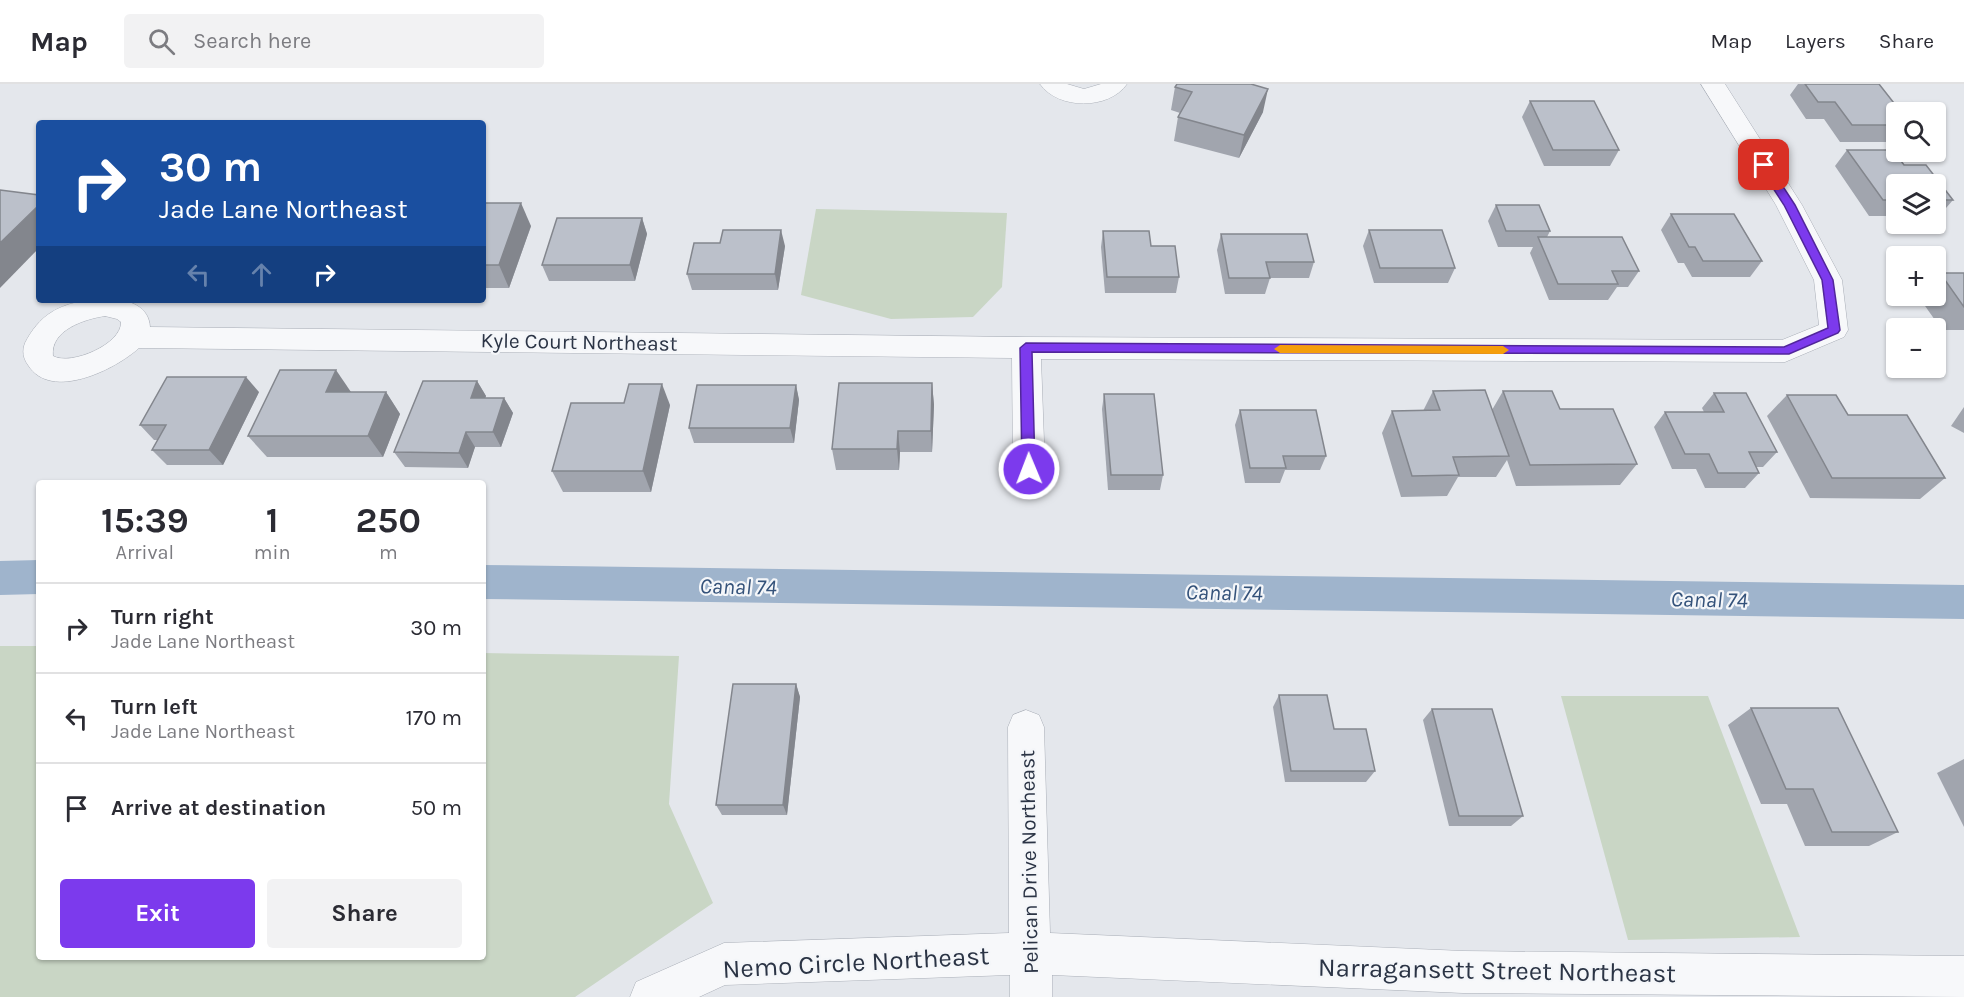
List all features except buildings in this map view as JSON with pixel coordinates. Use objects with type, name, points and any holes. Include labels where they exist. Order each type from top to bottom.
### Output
[{"type":"street","points":[[1053,84],[1067,93],[1089,96],[1109,90],[1115,84]]},
{"type":"street","name":"Kyle Court Northeast","points":[[132,337],[1026,348],[1785,351],[1834,330],[1827,280],[1789,205],[1713,84]]},
{"type":"street","points":[[1026,348],[1029,469]]},
{"type":"street","name":"Pelican Drive Northeast","points":[[1026,727],[1032,997]]},
{"type":"street","name":"Narragansett Street Northeast","points":[[1031,953],[1462,972],[1964,977]]},
{"type":"street","name":"Nemo Circle Northeast","points":[[651,997],[724,964],[1031,953]]},
{"type":"green space","points":[[816,209],[1007,213],[1002,287],[973,317],[891,319],[801,295]]},
{"type":"green space","points":[[0,646],[36,646],[36,960],[486,960],[486,653],[679,656],[669,804],[713,903],[575,997],[0,997]]},
{"type":"green space","points":[[1561,696],[1708,696],[1800,937],[1628,940]]},
{"type":"waterway","name":"Canal 74","points":[[0,578],[36,577]]},
{"type":"waterway","name":"Canal 74","points":[[486,582],[1964,602]]},
{"type":"slow traffic","points":[[1280,349],[1503,350]]},
{"type":"route","points":[[1029,469],[1026,348],[1785,351],[1834,330],[1827,280],[1789,205],[1764,165]]}]
